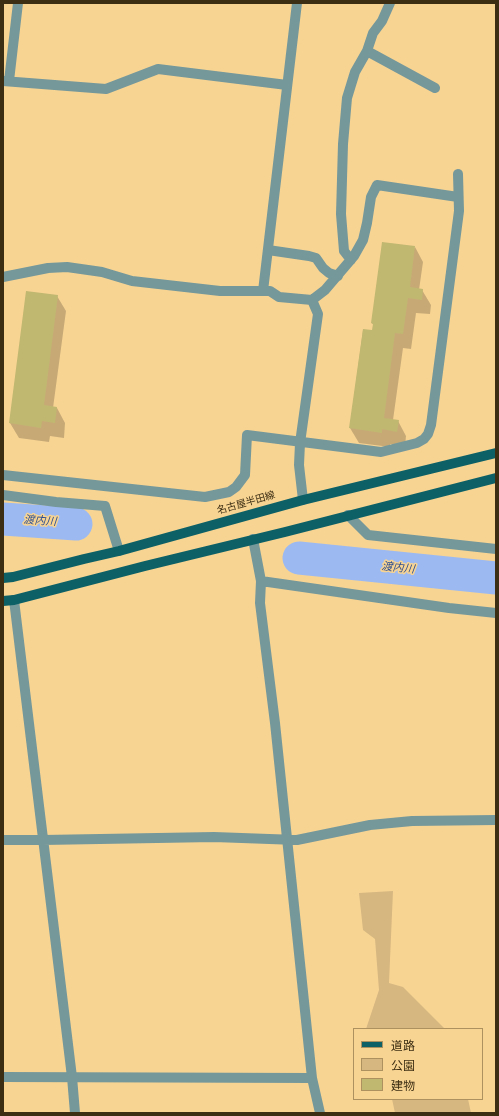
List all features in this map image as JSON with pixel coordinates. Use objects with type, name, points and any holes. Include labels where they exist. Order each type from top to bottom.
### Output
[{"type":"main road","name":"名古屋半田線","points":[[3,578],[13,577],[84,559],[119,552],[303,500],[496,453]]},
{"type":"main road","points":[[3,601],[14,600],[496,478]]},
{"type":"street","points":[[18,3],[6,81],[106,88],[158,69],[287,85]]},
{"type":"street","points":[[263,291],[297,3]]},
{"type":"street","points":[[351,260],[344,251],[341,214],[343,144],[347,98],[355,72],[367,51],[373,33],[382,22],[390,3]]},
{"type":"street","points":[[367,51],[435,88]]},
{"type":"street","points":[[3,475],[205,497],[229,492],[236,487],[245,475],[247,435],[300,443],[381,452],[416,443],[424,439],[428,434],[431,425],[458,219],[458,174]]},
{"type":"street","points":[[3,276],[48,268],[66,267],[102,272],[132,281],[220,291],[270,291],[279,297],[312,300],[325,290],[354,256],[363,240],[371,196],[377,185],[458,197]]},
{"type":"street","points":[[268,250],[316,258],[323,268],[329,273],[338,276]]},
{"type":"street","points":[[303,500],[299,465],[300,443],[318,314],[312,300]]},
{"type":"street","points":[[3,495],[56,502],[105,506],[119,552]]},
{"type":"street","points":[[348,515],[368,535],[496,549]]},
{"type":"street","points":[[253,539],[261,581],[260,603],[275,723],[312,1078],[320,1113]]},
{"type":"street","points":[[261,581],[449,608],[496,612]]},
{"type":"street","points":[[14,600],[72,1077],[75,1113]]},
{"type":"street","points":[[3,840],[214,837],[287,841],[412,820],[496,820]]},
{"type":"street","points":[[3,1077],[312,1078]]},
{"type":"green space","points":[[393,891],[389,983],[403,987],[444,1028],[366,1028],[379,990],[375,939],[363,930],[359,893]]},
{"type":"green space","points":[[392,1100],[468,1100],[471,1113],[395,1113]]},
{"type":"building","points":[[382,242],[415,246],[410,287],[423,289],[422,300],[408,298],[403,334],[395,333],[384,418],[399,420],[397,432],[382,429],[382,433],[349,428],[363,329],[372,330],[373,324],[371,323]]},
{"type":"building","points":[[26,291],[58,295],[44,405],[57,407],[55,423],[42,421],[41,428],[9,423]]},
{"type":"waterway","name":"渡内川","points":[[3,519],[76,524]]},
{"type":"waterway","name":"渡内川","points":[[299,558],[496,578]]}]
